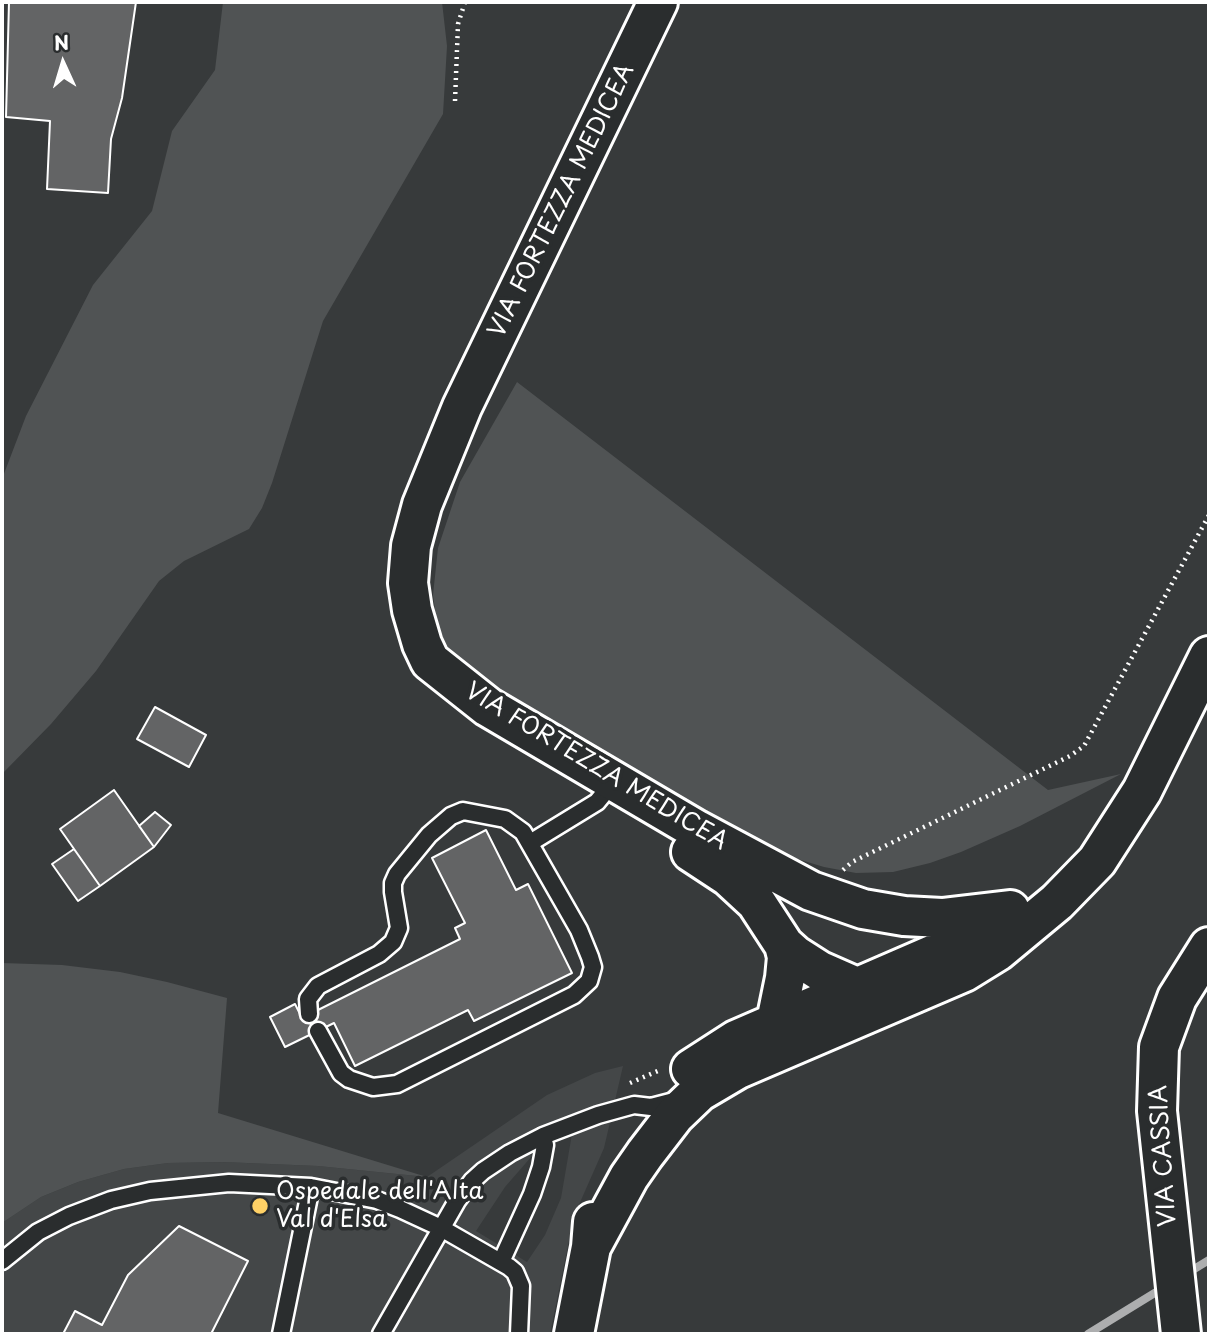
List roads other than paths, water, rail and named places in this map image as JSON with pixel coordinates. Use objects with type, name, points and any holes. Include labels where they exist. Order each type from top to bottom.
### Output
[{"type":"main road","name":"VIA FORTEZZA MEDICEA","points":[[658,2],[462,408],[422,505],[411,546],[408,583],[415,622],[430,661],[450,694],[472,716],[609,788],[697,830],[775,873],[843,903],[882,913],[922,917],[956,917],[1010,910]]},
{"type":"main road","points":[[591,1247],[629,1177],[645,1154],[675,1115],[699,1092],[755,1061],[946,982],[998,951],[1057,902],[1097,861],[1142,791],[1209,656]]},
{"type":"main road","points":[[609,788],[729,877],[756,902],[785,945],[806,963],[855,987],[878,994],[959,960],[998,951]]},
{"type":"main road","points":[[574,1334],[591,1247],[594,1210],[603,1185],[633,1132],[650,1107],[670,1086],[709,1056],[736,1040],[954,944],[1010,910],[1114,832]]},
{"type":"main road","points":[[776,1022],[785,978],[785,945]]},
{"type":"main road","name":"VIA CASSIA","points":[[1181,1330],[1157,1111],[1160,1047],[1177,998],[1209,947]]},
{"type":"lane","points":[[530,843],[552,831],[609,788]]},
{"type":"lane","points":[[309,1014],[308,999],[318,986],[379,954],[393,942],[399,928],[393,883],[405,862],[445,820],[463,811],[499,818],[515,825],[530,843],[579,930],[590,957],[592,974],[583,988],[562,1002],[410,1079],[383,1087],[362,1085],[341,1073],[318,1031]]},
{"type":"lane","points":[[381,1334],[457,1201],[472,1181],[510,1153],[543,1136],[609,1111],[634,1105],[650,1107],[699,1092]]},
{"type":"lane","points":[[501,1262],[538,1176],[544,1155],[543,1136]]},
{"type":"lane","points":[[2,1261],[38,1232],[69,1216],[111,1200],[150,1191],[229,1183],[311,1187],[377,1200],[441,1228],[501,1262],[514,1272],[521,1286],[519,1334]]},
{"type":"lane","points":[[281,1334],[311,1187]]},
{"type":"waterway","points":[[1186,1274],[1209,1260]]},
{"type":"waterway","points":[[1088,1334],[1166,1286]]},
{"type":"place","name":"Ospedale dell'Alta Val d'Elsa","points":[[260,1206]]}]
